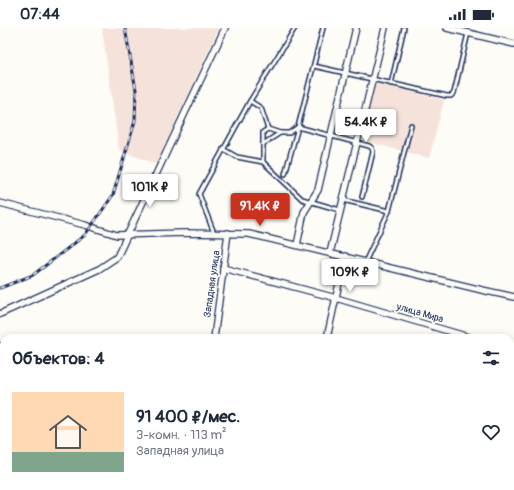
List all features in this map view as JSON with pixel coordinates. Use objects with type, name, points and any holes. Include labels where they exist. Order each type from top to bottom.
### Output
[{"type":"street","points":[[0,314],[99,269],[117,257],[225,28]]},
{"type":"street","points":[[297,245],[304,212],[318,190],[356,28]]},
{"type":"street","points":[[330,253],[385,28]]},
{"type":"street","points":[[447,28],[514,44]]},
{"type":"street","points":[[0,203],[85,225],[117,235],[184,233],[249,234],[514,297]]},
{"type":"street","name":"Западная улица","points":[[215,334],[228,233]]},
{"type":"street","points":[[328,334],[344,256]]},
{"type":"street","name":"улица Мира","points":[[223,268],[336,298],[458,334]]},
{"type":"lane","points":[[214,233],[199,194],[250,101],[295,28]]},
{"type":"lane","points":[[285,174],[323,28]]},
{"type":"lane","points":[[392,84],[404,28]]},
{"type":"lane","points":[[314,66],[372,80],[451,96],[454,93],[468,33]]},
{"type":"lane","points":[[250,101],[261,108],[268,128],[280,133],[289,133],[298,127],[357,142],[372,148],[373,152],[362,197]]},
{"type":"lane","points":[[365,262],[389,211],[411,125]]},
{"type":"lane","points":[[263,162],[263,132],[268,128]]},
{"type":"lane","points":[[263,144],[280,133]]},
{"type":"lane","points":[[223,149],[237,157],[263,162],[302,199],[340,210]]},
{"type":"lane","points":[[343,200],[389,211]]},
{"type":"shaded area","points":[[102,28],[219,28],[156,164],[119,150]]},
{"type":"shaded area","points":[[376,82],[444,100],[429,158],[361,140]]},
{"type":"railway","points":[[0,288],[33,275],[85,235],[113,195],[135,121],[136,90],[125,28]]}]
